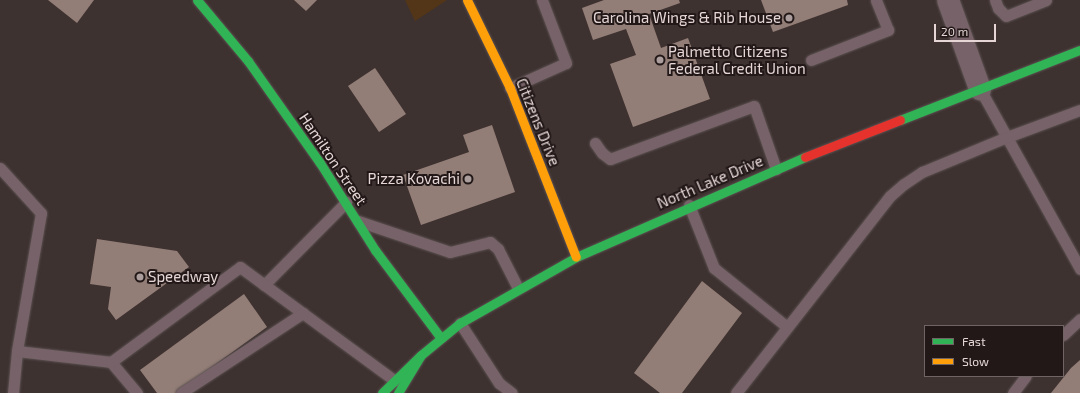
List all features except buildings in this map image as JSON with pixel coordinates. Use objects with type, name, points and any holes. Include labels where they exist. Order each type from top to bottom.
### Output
[{"type":"main road","name":"Hamilton Street","points":[[197,0],[248,61],[346,202],[375,250],[440,337]]},
{"type":"main road","name":"Citizens Drive","points":[[467,0],[510,88],[576,257]]},
{"type":"main road","name":"North Lake Drive","points":[[382,393],[440,337],[460,323],[518,288],[576,257],[689,205],[776,169],[1080,50]]},
{"type":"main road","points":[[398,393],[421,355]]},
{"type":"street","points":[[948,0],[980,89]]},
{"type":"lane","points":[[510,88],[566,63],[542,0]]},
{"type":"lane","points":[[811,60],[888,30],[876,0]]},
{"type":"lane","points":[[995,0],[998,8],[1006,16],[1046,0]]},
{"type":"lane","points":[[980,89],[1080,269]]},
{"type":"lane","points":[[595,143],[602,153],[610,159],[754,106],[776,169]]},
{"type":"lane","points":[[736,393],[890,196],[904,184],[922,172],[1007,137],[1080,110]]},
{"type":"lane","points":[[0,168],[41,213],[17,351],[13,393]]},
{"type":"lane","points":[[264,285],[346,202]]},
{"type":"lane","points":[[689,205],[714,268],[787,327]]},
{"type":"lane","points":[[357,220],[450,252],[490,242],[498,249],[518,288]]},
{"type":"lane","points":[[17,351],[111,362],[240,267],[395,381]]},
{"type":"lane","points":[[181,393],[303,313]]},
{"type":"lane","points":[[1064,334],[1080,319]]},
{"type":"lane","points":[[460,323],[499,383],[512,393]]},
{"type":"lane","points":[[111,362],[136,393]]},
{"type":"lane","points":[[1013,393],[1025,377]]},
{"type":"shaded area","points":[[405,0],[447,0],[415,21]]},
{"type":"traffic: fast","points":[[197,0],[248,61],[320,163],[375,250],[440,337]]},
{"type":"traffic: fast","points":[[900,120],[1080,50]]},
{"type":"traffic: fast","points":[[382,393],[421,355],[460,323],[576,257],[805,157]]},
{"type":"traffic: fast","points":[[398,393],[421,355]]},
{"type":"traffic: slow","points":[[467,0],[510,88],[576,257]]},
{"type":"traffic: jam","points":[[805,157],[900,120]]},
{"type":"place","name":"Carolina Wings & Rib House","points":[[789,18]]},
{"type":"place","name":"Palmetto Citizens Federal Credit Union","points":[[660,60]]},
{"type":"place","name":"Pizza Kovachi","points":[[468,179]]},
{"type":"place","name":"Speedway","points":[[140,277]]}]
